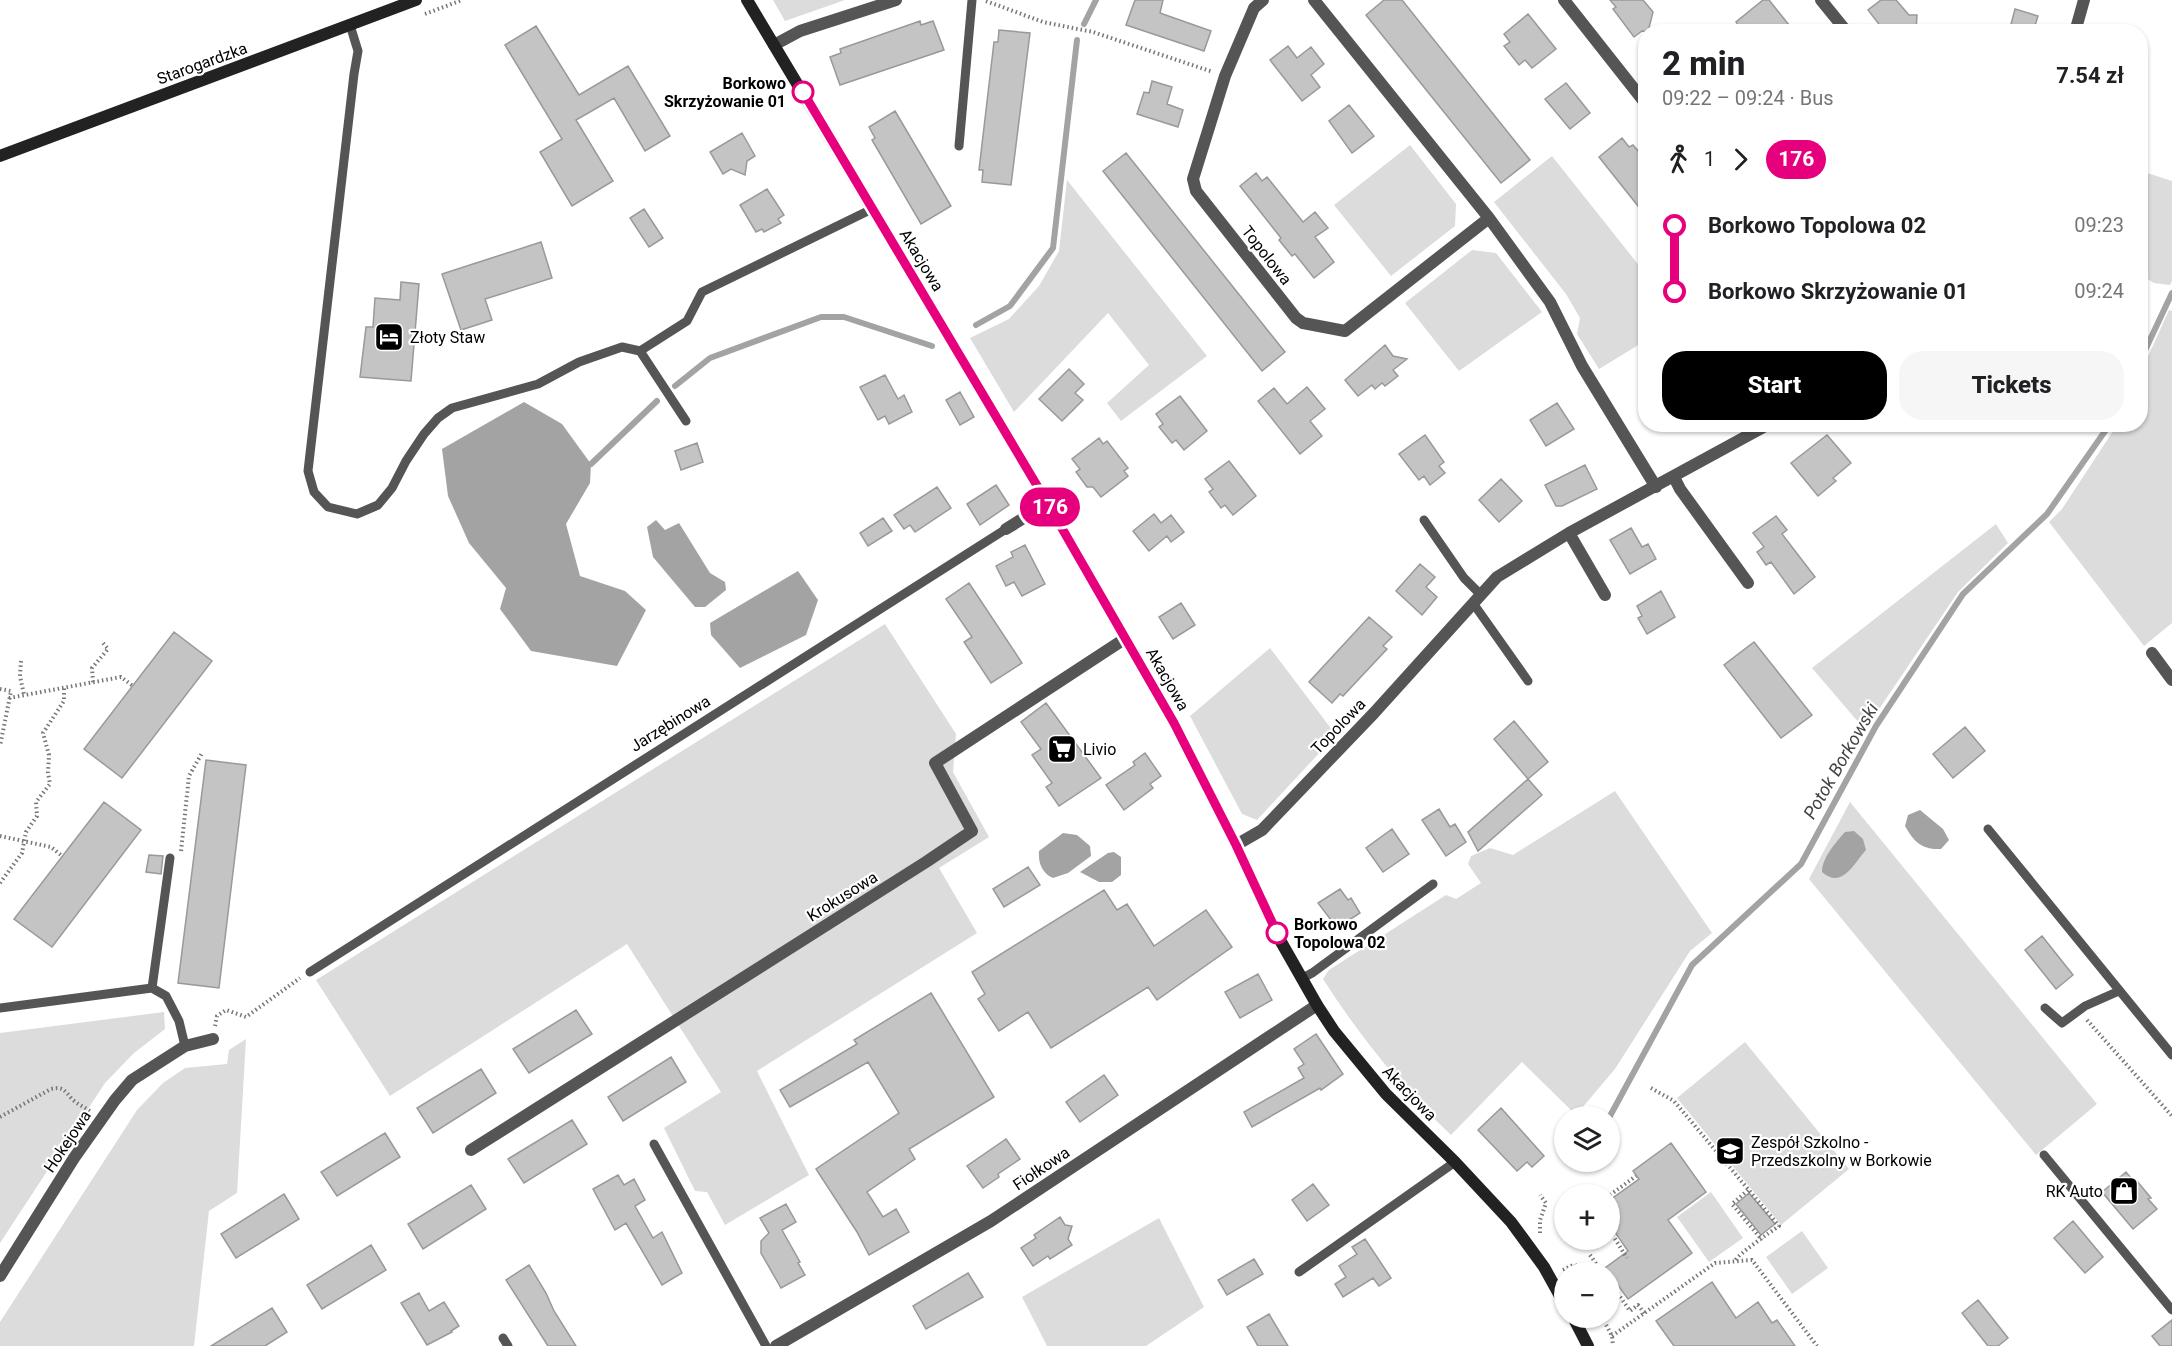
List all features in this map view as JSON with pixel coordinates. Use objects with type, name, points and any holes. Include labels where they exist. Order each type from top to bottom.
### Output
[{"type":"street","name":"Starogardzka","points":[[0,156],[416,0]]},
{"type":"street","name":"Akacjowa","points":[[747,0],[1126,638],[1174,723],[1236,845],[1280,940],[1317,1005],[1334,1031],[1386,1094],[1455,1162],[1511,1222],[1544,1267],[1554,1285]]},
{"type":"street","points":[[774,45],[800,31],[896,0]]},
{"type":"street","name":"Topolowa","points":[[1263,0],[1254,8],[1225,76],[1193,179],[1196,190],[1296,318],[1303,323],[1345,331],[1489,218]]},
{"type":"street","points":[[1314,0],[1489,218],[1550,302],[1582,366],[1656,487]]},
{"type":"street","points":[[1564,0],[1638,94]]},
{"type":"street","points":[[1821,0],[1840,24]]},
{"type":"street","points":[[2076,24],[2084,0]]},
{"type":"street","name":"Topolowa","points":[[1236,845],[1262,830],[1374,713],[1497,577],[1569,533],[1755,432]]},
{"type":"street","points":[[1674,477],[1680,489],[1748,583]]},
{"type":"street","name":"Jarzębinowa","points":[[1006,529],[1048,504]]},
{"type":"street","points":[[1569,533],[1605,595]]},
{"type":"street","name":"Krokusowa","points":[[471,1150],[972,831],[935,763],[1126,638]]},
{"type":"street","points":[[2152,653],[2172,680]]},
{"type":"street","name":"Fiołkowa","points":[[776,1346],[991,1221],[1317,1005]]},
{"type":"street","name":"Hokejowa","points":[[0,1276],[74,1158],[132,1080],[185,1046],[213,1039]]},
{"type":"street","points":[[1579,1328],[1588,1346]]},
{"type":"lane","points":[[959,146],[972,0]]},
{"type":"lane","points":[[350,25],[358,51],[308,471],[314,492],[328,507],[357,514],[378,505],[392,488],[424,434],[438,418],[452,408],[538,384],[579,362],[622,347],[640,351],[686,421]]},
{"type":"lane","points":[[640,351],[687,321],[702,292],[872,209]]},
{"type":"lane","points":[[1424,520],[1464,578],[1528,681]]},
{"type":"lane","name":"Jarzębinowa","points":[[310,972],[1006,529]]},
{"type":"lane","points":[[1988,829],[2172,1055]]},
{"type":"lane","points":[[152,988],[170,858]]},
{"type":"lane","points":[[1301,979],[1433,884]]},
{"type":"lane","points":[[0,1008],[152,988],[166,996],[178,1021],[185,1046]]},
{"type":"lane","points":[[2045,1008],[2062,1023],[2079,1011],[2119,992]]},
{"type":"lane","points":[[654,1144],[766,1346]]},
{"type":"lane","points":[[2044,1155],[2172,1310]]},
{"type":"lane","points":[[1299,1272],[1455,1162]]},
{"type":"path","points":[[982,0],[1043,22],[1093,32],[1225,76]]},
{"type":"path","points":[[93,682],[92,668],[108,649],[102,643]]},
{"type":"path","points":[[21,661],[20,676],[24,695]]},
{"type":"path","points":[[9,698],[121,677],[133,686]]},
{"type":"path","points":[[0,883],[22,853],[26,832],[37,816],[36,802],[50,784],[49,755],[43,733],[64,701],[64,687]]},
{"type":"path","points":[[0,689],[10,691],[0,746]]},
{"type":"path","points":[[170,858],[181,852],[189,776],[202,753]]},
{"type":"path","points":[[0,836],[51,847],[62,856]]},
{"type":"path","points":[[213,1039],[217,1016],[225,1010],[246,1017],[310,972]]},
{"type":"path","points":[[2079,1011],[2172,1116]]},
{"type":"path","points":[[0,1117],[51,1089],[59,1087],[66,1090],[73,1100],[91,1111]]},
{"type":"path","points":[[1651,1088],[1674,1101],[1779,1226],[1737,1256],[1735,1261]]},
{"type":"path","points":[[1620,1188],[1636,1176]]},
{"type":"path","points":[[1748,1190],[1732,1204],[1762,1240]]},
{"type":"path","points":[[1540,1195],[1546,1203],[1540,1220],[1541,1240]]},
{"type":"path","points":[[1620,1247],[1627,1258]]},
{"type":"path","points":[[1590,1255],[1595,1262]]},
{"type":"path","points":[[1612,1336],[1715,1263],[1752,1260],[1817,1346]]},
{"type":"path","points":[[1620,1296],[1630,1311],[1638,1305],[1646,1314]]},
{"type":"path","points":[[1608,1328],[1612,1336],[1613,1346]]},
{"type":"shaded area","points":[[773,0],[845,0],[785,21]]},
{"type":"shaded area","points":[[1410,145],[1456,204],[1455,226],[1391,276],[1334,205]]},
{"type":"shaded area","points":[[1552,156],[1638,264],[1638,345],[1599,369],[1577,334],[1580,318],[1566,294],[1494,202]]},
{"type":"shaded area","points":[[2148,173],[2172,181],[2172,281],[2170,285],[2154,283],[2148,279]]},
{"type":"shaded area","points":[[1067,180],[1207,356],[1121,421],[1107,403],[1149,365],[1108,313],[1014,412],[970,338],[1009,319],[1039,286],[1059,251]]},
{"type":"shaded area","points":[[1472,250],[1496,253],[1542,312],[1459,371],[1405,303]]},
{"type":"shaded area","points":[[2169,310],[2172,311],[2172,623],[2144,646],[2049,522],[2062,509],[2112,432],[2148,432],[2148,356]]},
{"type":"shaded area","points":[[524,402],[562,424],[591,464],[590,483],[566,524],[580,576],[625,591],[646,610],[617,666],[531,651],[500,609],[506,588],[469,543],[448,496],[442,449]]},
{"type":"shaded area","points":[[656,520],[665,530],[679,523],[710,573],[725,582],[726,590],[705,607],[695,607],[653,557],[647,527]]},
{"type":"shaded area","points":[[1996,524],[2008,543],[1958,592],[1865,730],[1812,668]]},
{"type":"shaded area","points":[[798,571],[818,600],[806,635],[740,668],[711,635],[710,623]]},
{"type":"shaded area","points":[[885,624],[956,734],[953,772],[989,837],[939,868],[977,933],[757,1071],[809,1175],[725,1225],[707,1192],[695,1191],[664,1128],[721,1092],[627,944],[390,1096],[316,980]]},
{"type":"shaded area","points":[[1270,648],[1336,735],[1257,820],[1242,814],[1190,716]]},
{"type":"shaded area","points":[[1615,791],[1712,933],[1690,951],[1615,1069],[1584,1106],[1567,1106],[1522,1062],[1451,1135],[1382,1061],[1323,979],[1329,970],[1446,895],[1456,899],[1481,883],[1468,864],[1471,856],[1490,848],[1513,855]]},
{"type":"shaded area","points":[[1850,802],[2097,1104],[2036,1155],[1809,879]]},
{"type":"shaded area","points":[[1920,810],[1943,829],[1949,840],[1941,849],[1919,844],[1905,826],[1908,815]]},
{"type":"shaded area","points":[[1854,831],[1863,839],[1866,850],[1847,873],[1836,878],[1829,877],[1822,872],[1827,856],[1845,832]]},
{"type":"shaded area","points":[[1063,833],[1077,835],[1090,846],[1091,856],[1068,873],[1053,878],[1042,867],[1039,851]]},
{"type":"shaded area","points":[[1114,852],[1121,857],[1121,875],[1112,882],[1099,882],[1080,872],[1108,853]]},
{"type":"shaded area","points":[[164,1012],[165,1029],[134,1053],[105,1083],[0,1243],[0,1033]]},
{"type":"shaded area","points":[[246,1039],[237,1193],[209,1211],[194,1346],[0,1346],[0,1322],[137,1110],[163,1083],[185,1068],[227,1064],[229,1050]]},
{"type":"shaded area","points":[[1745,1042],[1849,1169],[1781,1225],[1677,1098]]},
{"type":"shaded area","points":[[1711,1192],[1743,1238],[1709,1262],[1677,1217]]},
{"type":"shaded area","points":[[1159,1218],[1204,1307],[1146,1346],[1047,1346],[1022,1297]]},
{"type":"shaded area","points":[[1802,1231],[1828,1268],[1792,1294],[1766,1257]]},
{"type":"building","points":[[1135,0],[1163,0],[1160,13],[1211,31],[1204,51],[1126,25]]},
{"type":"building","points":[[1384,0],[1402,0],[1530,160],[1501,183],[1366,15]]},
{"type":"building","points":[[1610,0],[1643,0],[1653,12],[1650,24],[1638,24],[1638,34],[1634,37],[1613,9],[1616,7]]},
{"type":"building","points":[[1763,0],[1769,0],[1788,24],[1737,24],[1736,22]]},
{"type":"building","points":[[1881,0],[1896,0],[1909,15],[1917,15],[1916,24],[1879,24],[1868,10]]},
{"type":"building","points":[[2015,9],[2038,16],[2036,24],[2011,24]]},
{"type":"building","points":[[1528,14],[1556,49],[1532,68],[1525,60],[1519,65],[1504,46],[1510,42],[1504,34]]},
{"type":"building","points":[[920,21],[921,25],[933,21],[944,50],[840,85],[830,57],[841,53],[840,49]]},
{"type":"building","points":[[536,26],[579,95],[628,66],[670,136],[645,151],[614,98],[576,120],[613,181],[572,206],[540,152],[562,139],[505,45]]},
{"type":"building","points":[[999,30],[1030,33],[1011,185],[982,182],[983,170],[979,170],[994,42],[998,42]]},
{"type":"building","points":[[1288,46],[1297,58],[1311,47],[1324,64],[1311,75],[1320,87],[1302,101],[1270,60]]},
{"type":"building","points":[[1152,81],[1172,87],[1167,104],[1183,110],[1178,127],[1137,114],[1144,92],[1149,93]]},
{"type":"building","points":[[1566,83],[1590,113],[1570,129],[1545,99]]},
{"type":"building","points":[[1349,105],[1374,136],[1352,153],[1329,121]]},
{"type":"building","points":[[895,111],[951,206],[921,224],[872,140],[875,138],[869,127]]},
{"type":"building","points":[[742,133],[755,156],[747,161],[745,175],[731,169],[723,174],[710,152]]},
{"type":"building","points":[[1622,138],[1629,147],[1633,145],[1638,151],[1638,206],[1599,157]]},
{"type":"building","points":[[1126,153],[1285,352],[1262,371],[1103,171]]},
{"type":"building","points":[[1256,173],[1262,181],[1267,177],[1303,222],[1315,212],[1328,228],[1315,237],[1334,262],[1314,278],[1295,254],[1292,256],[1279,240],[1281,238],[1240,186]]},
{"type":"building","points":[[767,189],[784,215],[778,219],[781,223],[764,232],[762,229],[756,232],[740,205]]},
{"type":"building","points":[[644,209],[663,238],[649,247],[630,218]]},
{"type":"building","points":[[541,242],[552,278],[485,299],[492,320],[461,330],[442,274]]},
{"type":"building","points":[[401,282],[419,284],[411,381],[360,377],[366,327],[373,327],[375,298],[400,300]]},
{"type":"building","points":[[1385,345],[1393,356],[1407,359],[1393,370],[1398,376],[1385,386],[1382,383],[1375,389],[1372,385],[1358,396],[1345,380]]},
{"type":"building","points":[[1069,369],[1084,384],[1075,393],[1083,400],[1062,421],[1039,399]]},
{"type":"building","points":[[885,375],[898,399],[904,395],[912,412],[889,424],[885,416],[878,420],[860,387]]},
{"type":"building","points":[[1307,387],[1325,409],[1310,421],[1322,436],[1300,454],[1258,401],[1274,388],[1287,404]]},
{"type":"building","points":[[960,392],[974,417],[960,425],[946,400]]},
{"type":"building","points":[[1180,396],[1207,431],[1184,450],[1176,440],[1172,443],[1159,427],[1163,424],[1156,414]]},
{"type":"building","points":[[1557,403],[1574,429],[1546,446],[1530,420]]},
{"type":"building","points":[[1425,435],[1444,462],[1439,466],[1445,473],[1430,485],[1424,476],[1419,480],[1399,454]]},
{"type":"building","points":[[1827,435],[1851,463],[1833,478],[1836,481],[1818,496],[1791,463]]},
{"type":"building","points":[[1099,438],[1103,444],[1107,441],[1128,468],[1124,471],[1128,476],[1101,497],[1093,487],[1087,487],[1076,472],[1080,469],[1072,459]]},
{"type":"building","points":[[697,443],[703,462],[681,470],[675,451]]},
{"type":"building","points":[[1229,461],[1256,496],[1233,515],[1225,505],[1221,508],[1209,492],[1213,489],[1205,479]]},
{"type":"building","points":[[1585,465],[1597,489],[1562,506],[1556,506],[1545,485]]},
{"type":"building","points":[[1501,479],[1522,501],[1499,522],[1479,500]]},
{"type":"building","points":[[996,485],[1009,505],[980,525],[967,504]]},
{"type":"building","points":[[937,487],[951,508],[915,532],[910,525],[904,529],[894,515]]},
{"type":"building","points":[[1154,514],[1161,523],[1171,515],[1184,532],[1171,542],[1167,536],[1149,551],[1133,531]]},
{"type":"building","points":[[1776,516],[1787,530],[1782,534],[1815,577],[1794,594],[1771,562],[1766,565],[1757,552],[1764,547],[1753,533]]},
{"type":"building","points":[[883,518],[892,531],[868,546],[860,533]]},
{"type":"building","points":[[1631,528],[1642,547],[1648,544],[1656,559],[1630,574],[1610,540]]},
{"type":"building","points":[[1025,545],[1045,584],[1022,596],[1014,582],[1006,586],[996,566],[1013,557],[1011,552]]},
{"type":"building","points":[[1420,564],[1435,577],[1426,587],[1437,597],[1422,615],[1396,591]]},
{"type":"building","points":[[969,583],[1022,663],[991,683],[964,642],[972,637],[946,599]]},
{"type":"building","points":[[1661,591],[1675,617],[1647,634],[1638,618],[1642,616],[1637,606]]},
{"type":"building","points":[[1181,603],[1195,625],[1173,639],[1159,617]]},
{"type":"building","points":[[1369,617],[1392,637],[1383,646],[1387,649],[1343,696],[1340,694],[1332,703],[1309,682]]},
{"type":"building","points":[[174,632],[212,661],[122,778],[84,749]]},
{"type":"building","points":[[1754,642],[1812,715],[1781,738],[1724,665]]},
{"type":"building","points":[[1046,703],[1101,778],[1059,806],[1046,787],[1052,783],[1032,755],[1041,749],[1021,722]]},
{"type":"building","points":[[1514,721],[1548,762],[1528,779],[1494,739]]},
{"type":"building","points":[[1965,727],[1985,751],[1953,778],[1933,754]]},
{"type":"building","points":[[1145,753],[1161,776],[1150,784],[1153,788],[1124,810],[1106,785],[1135,765],[1133,762]]},
{"type":"building","points":[[206,760],[246,765],[219,988],[178,983]]},
{"type":"building","points":[[1528,779],[1542,795],[1478,851],[1468,832]]},
{"type":"building","points":[[104,802],[141,830],[52,947],[14,919]]},
{"type":"building","points":[[1439,809],[1450,827],[1455,824],[1466,842],[1446,856],[1422,820]]},
{"type":"building","points":[[1392,829],[1409,854],[1383,872],[1366,848]]},
{"type":"building","points":[[149,855],[163,856],[161,874],[146,872]]},
{"type":"building","points":[[1028,867],[1040,885],[1004,907],[993,889]]},
{"type":"building","points":[[1340,889],[1348,900],[1351,898],[1360,913],[1337,928],[1318,903]]},
{"type":"building","points":[[1104,890],[1117,910],[1127,904],[1154,946],[1206,910],[1232,947],[1157,1000],[1148,987],[1051,1048],[1028,1012],[999,1031],[978,999],[985,994],[972,972]]},
{"type":"building","points":[[2042,936],[2073,975],[2056,989],[2025,950]]},
{"type":"building","points":[[1258,974],[1272,1000],[1240,1018],[1225,992]]},
{"type":"building","points":[[931,993],[994,1097],[909,1149],[915,1159],[867,1192],[883,1217],[896,1209],[909,1232],[869,1255],[857,1232],[816,1169],[899,1113],[868,1062],[790,1107],[780,1090],[857,1044],[854,1040]]},
{"type":"building","points":[[576,1010],[592,1034],[529,1073],[513,1049]]},
{"type":"building","points":[[1316,1034],[1343,1074],[1321,1090],[1320,1088],[1252,1127],[1244,1112],[1304,1078],[1298,1068],[1304,1064],[1294,1049]]},
{"type":"building","points":[[671,1057],[686,1082],[623,1121],[608,1097]]},
{"type":"building","points":[[481,1069],[496,1093],[433,1133],[417,1108]]},
{"type":"building","points":[[1104,1075],[1118,1095],[1080,1122],[1066,1102]]},
{"type":"building","points":[[1501,1108],[1544,1156],[1532,1167],[1527,1162],[1517,1171],[1478,1130]]},
{"type":"building","points":[[572,1120],[587,1144],[524,1183],[508,1159]]},
{"type":"building","points":[[385,1133],[400,1157],[337,1196],[321,1172]]},
{"type":"building","points":[[1006,1139],[1020,1159],[983,1188],[967,1166]]},
{"type":"building","points":[[1671,1143],[1706,1192],[1668,1220],[1692,1253],[1628,1299],[1620,1288],[1620,1262],[1613,1262],[1628,1251],[1620,1239],[1620,1193],[1639,1179],[1633,1171]]},
{"type":"building","points":[[2126,1172],[2135,1183],[2137,1181],[2157,1209],[2133,1229],[2102,1192]]},
{"type":"building","points":[[618,1175],[624,1185],[634,1179],[645,1200],[635,1206],[653,1238],[662,1232],[682,1273],[662,1285],[626,1223],[615,1230],[593,1189]]},
{"type":"building","points":[[1313,1184],[1329,1205],[1307,1221],[1292,1200]]},
{"type":"building","points":[[471,1185],[486,1209],[423,1249],[408,1224]]},
{"type":"building","points":[[1749,1193],[1775,1224],[1761,1235],[1736,1204]]},
{"type":"building","points":[[284,1194],[299,1219],[236,1258],[221,1234]]},
{"type":"building","points":[[786,1204],[796,1222],[782,1230],[805,1275],[781,1288],[761,1253],[761,1241],[769,1233],[760,1218]]},
{"type":"building","points":[[1060,1217],[1065,1225],[1072,1226],[1068,1239],[1072,1245],[1050,1259],[1048,1256],[1033,1266],[1021,1248],[1036,1238],[1034,1235]]},
{"type":"building","points":[[2073,1221],[2103,1257],[2085,1273],[2054,1238]]},
{"type":"building","points":[[1365,1239],[1391,1278],[1379,1286],[1373,1278],[1343,1297],[1335,1284],[1346,1277],[1339,1266],[1357,1254],[1352,1247]]},
{"type":"building","points":[[371,1245],[386,1270],[322,1309],[307,1285]]},
{"type":"building","points":[[1254,1259],[1263,1274],[1227,1295],[1218,1280]]},
{"type":"building","points":[[529,1265],[576,1346],[548,1346],[506,1280]]},
{"type":"building","points":[[968,1273],[983,1297],[926,1329],[913,1306]]},
{"type":"building","points":[[1712,1282],[1736,1318],[1758,1302],[1772,1323],[1777,1320],[1795,1346],[1674,1346],[1656,1321]]},
{"type":"building","points":[[419,1293],[429,1311],[444,1302],[459,1326],[427,1345],[401,1303]]},
{"type":"building","points":[[1978,1300],[2008,1338],[1998,1346],[1988,1346],[1962,1313]]},
{"type":"building","points":[[272,1308],[287,1332],[265,1346],[211,1346]]},
{"type":"building","points":[[1269,1314],[1288,1346],[1258,1346],[1247,1327]]},
{"type":"building","points":[[2172,1320],[2172,1346],[2160,1346],[2152,1336]]},
{"type":"waterway","points":[[1084,24],[1096,0]]},
{"type":"waterway","points":[[976,325],[1010,306],[1053,248],[1077,40]]},
{"type":"waterway","name":"Potok Borkowski","points":[[2148,344],[2172,293]]},
{"type":"waterway","points":[[675,386],[710,358],[821,317],[844,317],[932,346]]},
{"type":"waterway","points":[[591,464],[657,401]]},
{"type":"waterway","name":"Potok Borkowski","points":[[1615,1106],[1692,965],[1801,864],[1876,726],[1963,594],[2047,514],[2104,432]]},
{"type":"bus line","name":"176","points":[[803,92],[1048,504],[1174,723],[1236,845],[1277,933]]},
{"type":"place","name":"Borkowo Skrzyżowanie 01","points":[[803,92]]},
{"type":"place","name":"Złoty Staw","points":[[389,337]]},
{"type":"place","name":"Livio","points":[[1062,749]]},
{"type":"place","name":"Borkowo Topolowa 02","points":[[1277,933]]},
{"type":"place","name":"Zespół Szkolno - Przedszkolny w Borkowie","points":[[1730,1151]]},
{"type":"place","name":"RK Auto","points":[[2124,1191]]}]
